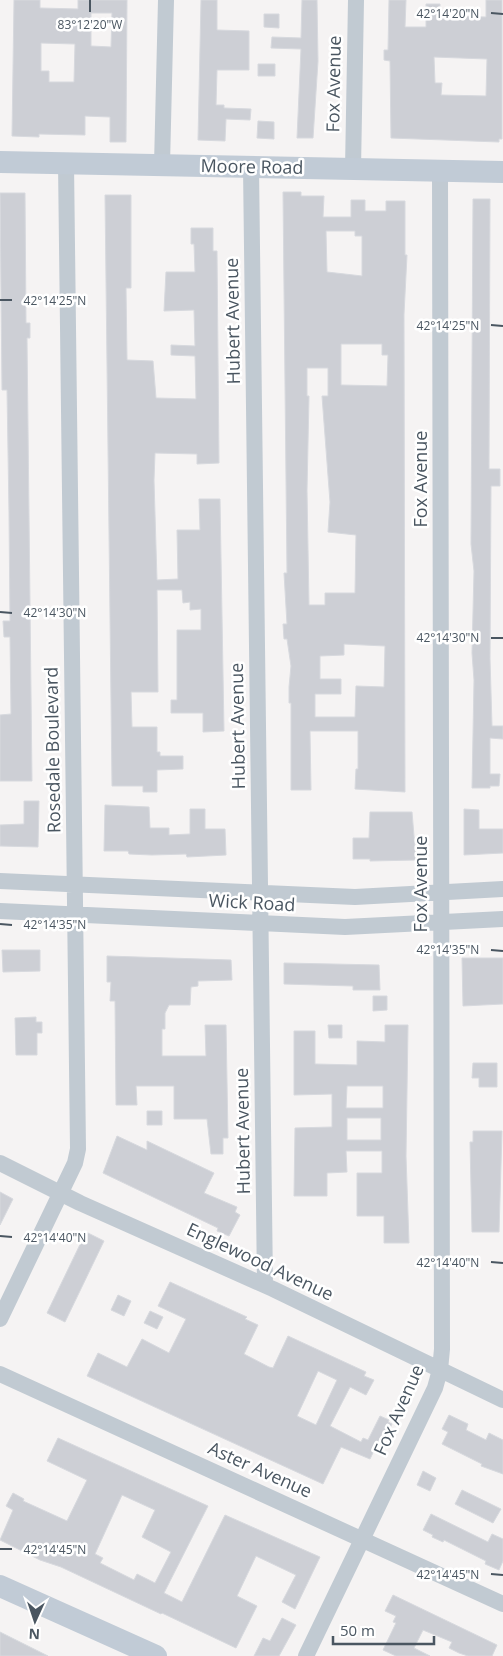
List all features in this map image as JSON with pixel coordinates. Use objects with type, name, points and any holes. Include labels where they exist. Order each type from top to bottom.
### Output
[{"type":"street","points":[[162,165],[166,0]]},
{"type":"street","name":"Fox Avenue","points":[[353,169],[356,0]]},
{"type":"street","name":"Moore Road","points":[[0,162],[503,172]]},
{"type":"street","name":"Rosedale Boulevard","points":[[0,1319],[75,1163],[78,1149],[66,163]]},
{"type":"street","name":"Hubert Avenue","points":[[251,167],[265,1285]]},
{"type":"street","name":"Fox Avenue","points":[[306,1656],[435,1388],[440,1370],[442,1350],[440,171]]},
{"type":"street","name":"Wick Road","points":[[0,881],[355,897],[503,889]]},
{"type":"street","name":"Wick Road","points":[[0,911],[344,927],[503,920]]},
{"type":"street","name":"Englewood Avenue","points":[[0,1164],[265,1285],[503,1400]]},
{"type":"street","name":"Aster Avenue","points":[[0,1374],[503,1604]]},
{"type":"street","points":[[0,1586],[156,1656]]},
{"type":"building","points":[[14,0],[40,0],[40,8],[78,9],[78,0],[127,0],[126,142],[110,142],[110,117],[85,116],[85,135],[39,134],[39,137],[12,136]],"holes":[[[91,13],[112,13],[111,47],[91,46]],[[41,43],[75,44],[74,82],[49,82],[49,71],[41,71]]]},
{"type":"building","points":[[201,0],[217,0],[217,30],[249,31],[249,70],[217,70],[216,105],[224,105],[224,108],[251,109],[250,120],[226,119],[225,141],[198,140]]},
{"type":"building","points":[[302,0],[317,0],[318,61],[313,138],[297,138],[301,49],[271,48],[272,37],[301,38]]},
{"type":"building","points":[[389,0],[406,0],[405,27],[426,27],[426,4],[440,4],[440,16],[486,17],[486,0],[502,0],[502,139],[499,139],[499,142],[391,138],[390,61],[384,60],[384,50],[388,50]],"holes":[[[434,57],[487,59],[486,96],[441,95],[442,83],[435,83]]]},
{"type":"building","points":[[264,14],[279,14],[279,28],[264,27]]},
{"type":"building","points":[[258,64],[275,64],[275,76],[258,76]]},
{"type":"building","points":[[258,121],[274,122],[274,139],[257,138]]},
{"type":"building","points":[[283,192],[301,192],[301,196],[324,196],[323,217],[351,217],[351,200],[365,200],[365,211],[386,211],[386,201],[405,201],[405,255],[407,255],[404,314],[405,792],[355,789],[356,769],[358,769],[358,731],[310,731],[311,790],[291,790],[291,703],[289,703],[289,687],[291,666],[287,639],[284,639],[283,624],[287,624],[284,573],[287,573]],"holes":[[[326,231],[355,231],[355,236],[362,236],[362,276],[327,272]],[[341,344],[382,344],[382,355],[388,355],[387,386],[341,385]],[[307,368],[328,368],[328,396],[322,396],[330,502],[328,532],[356,535],[355,593],[325,593],[325,605],[309,605],[307,490],[309,396],[307,396]],[[344,644],[385,646],[384,687],[356,686],[355,717],[315,717],[315,694],[341,694],[341,679],[320,679],[320,656],[344,655]]]},
{"type":"building","points":[[0,193],[25,193],[26,323],[30,323],[30,338],[27,338],[32,781],[0,781],[0,715],[11,714],[10,637],[4,637],[3,621],[10,621],[7,390],[2,390]]},
{"type":"building","points":[[105,195],[131,195],[131,288],[126,288],[127,360],[153,361],[156,398],[196,399],[195,356],[171,355],[171,345],[195,346],[194,310],[164,311],[166,272],[195,272],[194,244],[191,244],[191,228],[213,228],[213,251],[217,251],[219,463],[197,464],[197,454],[155,453],[154,480],[157,580],[178,579],[177,530],[200,530],[199,499],[220,499],[224,731],[203,732],[203,713],[171,713],[171,700],[177,700],[177,630],[201,630],[201,609],[190,610],[190,602],[183,603],[182,590],[157,590],[158,692],[131,692],[132,727],[157,727],[157,752],[160,752],[160,756],[183,756],[183,769],[157,770],[157,792],[143,792],[143,786],[112,786]]},
{"type":"building","points":[[473,199],[490,199],[489,469],[500,469],[500,486],[491,486],[490,659],[492,726],[503,726],[503,739],[490,738],[490,774],[500,774],[499,786],[490,786],[490,788],[472,788],[474,680],[472,653],[474,571],[471,544]]},
{"type":"building","points":[[24,801],[39,801],[38,847],[0,846],[0,825],[24,824]]},
{"type":"building","points":[[105,805],[149,807],[150,828],[169,828],[169,835],[190,834],[190,809],[205,809],[205,829],[225,829],[226,855],[187,857],[186,854],[152,855],[129,854],[128,851],[104,851]]},
{"type":"building","points":[[464,809],[479,810],[479,829],[503,829],[503,853],[464,855]]},
{"type":"building","points":[[370,812],[412,812],[416,860],[370,861],[370,859],[353,859],[353,838],[369,838]]},
{"type":"building","points":[[2,950],[40,950],[40,971],[3,972]]},
{"type":"building","points":[[107,956],[231,960],[232,980],[198,981],[198,986],[191,987],[190,1005],[169,1005],[165,1013],[165,1029],[162,1029],[162,1056],[206,1056],[205,1025],[226,1025],[228,1138],[223,1138],[223,1154],[211,1154],[207,1119],[174,1119],[174,1086],[136,1086],[137,1105],[116,1105],[115,1001],[110,1001],[111,982],[107,982]]},
{"type":"building","points":[[462,958],[503,958],[503,1004],[463,1006]]},
{"type":"building","points":[[284,963],[379,965],[380,990],[353,990],[353,986],[284,984]]},
{"type":"building","points":[[373,996],[387,996],[387,1010],[373,1011]]},
{"type":"building","points":[[36,1017],[36,1022],[42,1022],[42,1033],[37,1033],[37,1055],[16,1055],[15,1018]]},
{"type":"building","points":[[328,1025],[342,1025],[342,1038],[329,1038]]},
{"type":"building","points":[[385,1025],[408,1025],[406,1156],[409,1243],[384,1243],[384,1216],[357,1216],[357,1173],[382,1173],[382,1151],[346,1151],[347,1172],[327,1173],[327,1196],[294,1196],[295,1128],[332,1127],[332,1094],[294,1095],[294,1031],[315,1031],[315,1064],[357,1065],[357,1041],[385,1042]],"holes":[[[347,1086],[383,1086],[383,1108],[346,1108]],[[347,1118],[381,1118],[381,1140],[347,1140]]]},
{"type":"building","points":[[473,1063],[497,1063],[497,1087],[479,1087],[479,1078],[472,1078]]},
{"type":"building","points":[[147,1111],[162,1111],[162,1125],[147,1125]]},
{"type":"building","points":[[473,1131],[502,1131],[499,1232],[472,1232],[470,1142],[473,1142]]},
{"type":"building","points":[[117,1136],[147,1150],[147,1141],[214,1173],[204,1193],[237,1207],[235,1212],[240,1215],[229,1236],[217,1231],[218,1228],[103,1173]]},
{"type":"building","points":[[0,1192],[13,1199],[0,1225]]},
{"type":"building","points":[[86,1232],[104,1241],[65,1322],[47,1313]]},
{"type":"building","points":[[170,1282],[247,1317],[245,1319],[258,1325],[244,1354],[269,1367],[273,1368],[288,1336],[366,1372],[364,1376],[374,1380],[366,1395],[350,1387],[330,1426],[361,1442],[363,1438],[368,1440],[380,1416],[389,1420],[388,1422],[392,1424],[386,1436],[382,1434],[370,1459],[341,1447],[323,1484],[87,1376],[98,1353],[127,1367],[142,1339],[169,1353],[186,1319],[158,1306]],"holes":[[[318,1371],[337,1380],[316,1425],[297,1416]]]},
{"type":"building","points":[[118,1295],[131,1301],[124,1316],[111,1310]]},
{"type":"building","points":[[150,1311],[163,1317],[157,1329],[144,1323]]},
{"type":"building","points":[[449,1415],[468,1424],[466,1430],[486,1440],[489,1433],[503,1440],[503,1474],[481,1466],[482,1464],[442,1444],[448,1432],[442,1429]]},
{"type":"building","points":[[58,1438],[208,1506],[164,1593],[182,1602],[225,1515],[320,1557],[295,1609],[282,1602],[296,1575],[256,1556],[237,1596],[257,1606],[236,1648],[61,1567],[40,1560],[0,1540],[13,1510],[6,1506],[13,1493],[24,1499],[23,1501],[67,1521],[87,1480],[47,1461]],"holes":[[[122,1495],[155,1510],[142,1537],[171,1552],[155,1583],[137,1574],[134,1580],[100,1563],[103,1558],[95,1554]]]},
{"type":"building","points":[[423,1471],[436,1478],[430,1491],[417,1485]]},
{"type":"building","points":[[462,1490],[501,1509],[493,1523],[455,1504]]},
{"type":"building","points":[[431,1514],[488,1542],[492,1534],[503,1539],[503,1561],[499,1570],[485,1564],[486,1561],[444,1540],[443,1542],[432,1537],[433,1535],[423,1530]]},
{"type":"building","points":[[393,1595],[497,1645],[492,1656],[468,1656],[459,1653],[449,1648],[452,1642],[423,1630],[414,1648],[430,1656],[396,1656],[383,1650],[396,1623],[393,1622],[396,1616],[385,1611]]},
{"type":"building","points":[[282,1618],[296,1625],[279,1656],[254,1656],[263,1638],[270,1641]]},
{"type":"building","points":[[0,1632],[48,1656],[0,1656]]}]
